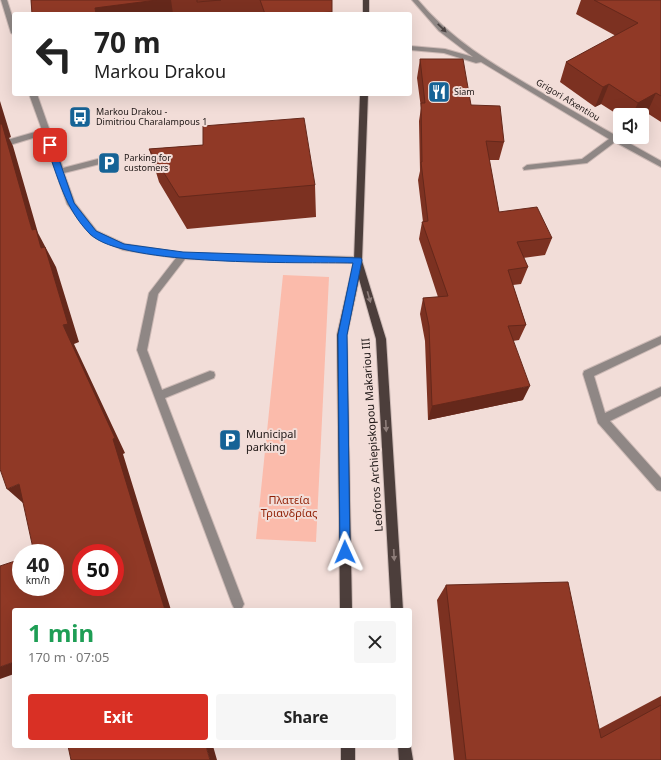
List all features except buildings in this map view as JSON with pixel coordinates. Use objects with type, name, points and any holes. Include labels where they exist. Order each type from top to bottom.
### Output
[{"type":"main road","points":[[366,0],[366,12]]},
{"type":"main road","name":"Leoforos Archiepiskopou Makariou III","points":[[346,608],[342,335],[358,260],[364,96]]},
{"type":"main road","name":"Leoforos Archiepiskopou Makariou III","points":[[358,260],[381,339],[397,608]]},
{"type":"main road","points":[[348,748],[348,760]]},
{"type":"main road","points":[[405,748],[406,760]]},
{"type":"street","points":[[4,0],[12,26]]},
{"type":"street","name":"Grigori Afxentiou","points":[[415,0],[454,40],[486,63],[613,138]]},
{"type":"street","name":"Grigori Afxentiou","points":[[412,48],[446,51],[486,63]]},
{"type":"street","points":[[34,96],[71,204],[94,233],[123,247],[183,256],[358,260]]},
{"type":"street","points":[[0,145],[46,131]]},
{"type":"street","points":[[527,168],[584,162],[613,140]]},
{"type":"street","name":"Grigori Afxentiou","points":[[623,144],[661,164]]},
{"type":"street","points":[[59,172],[113,158]]},
{"type":"street","points":[[183,256],[154,293],[142,350],[238,604]]},
{"type":"street","points":[[661,340],[588,374],[602,420],[661,486]]},
{"type":"street","points":[[160,395],[210,375]]},
{"type":"street","points":[[602,420],[661,391]]},
{"type":"green space","name":"Πλατεία Τριανδρίας","points":[[283,275],[329,277],[316,542],[256,539]]},
{"type":"place","name":"Siam","points":[[439,92]]},
{"type":"place","name":"Markou Drakou - Dimitriou Charalampous 1","points":[[80,117]]},
{"type":"place","name":"Parking for customers","points":[[109,163]]},
{"type":"place","name":"Municipal parking","points":[[230,440]]},
{"type":"route","points":[[50,145],[71,204],[94,233],[123,247],[183,256],[358,260],[342,335],[345,552]]}]
